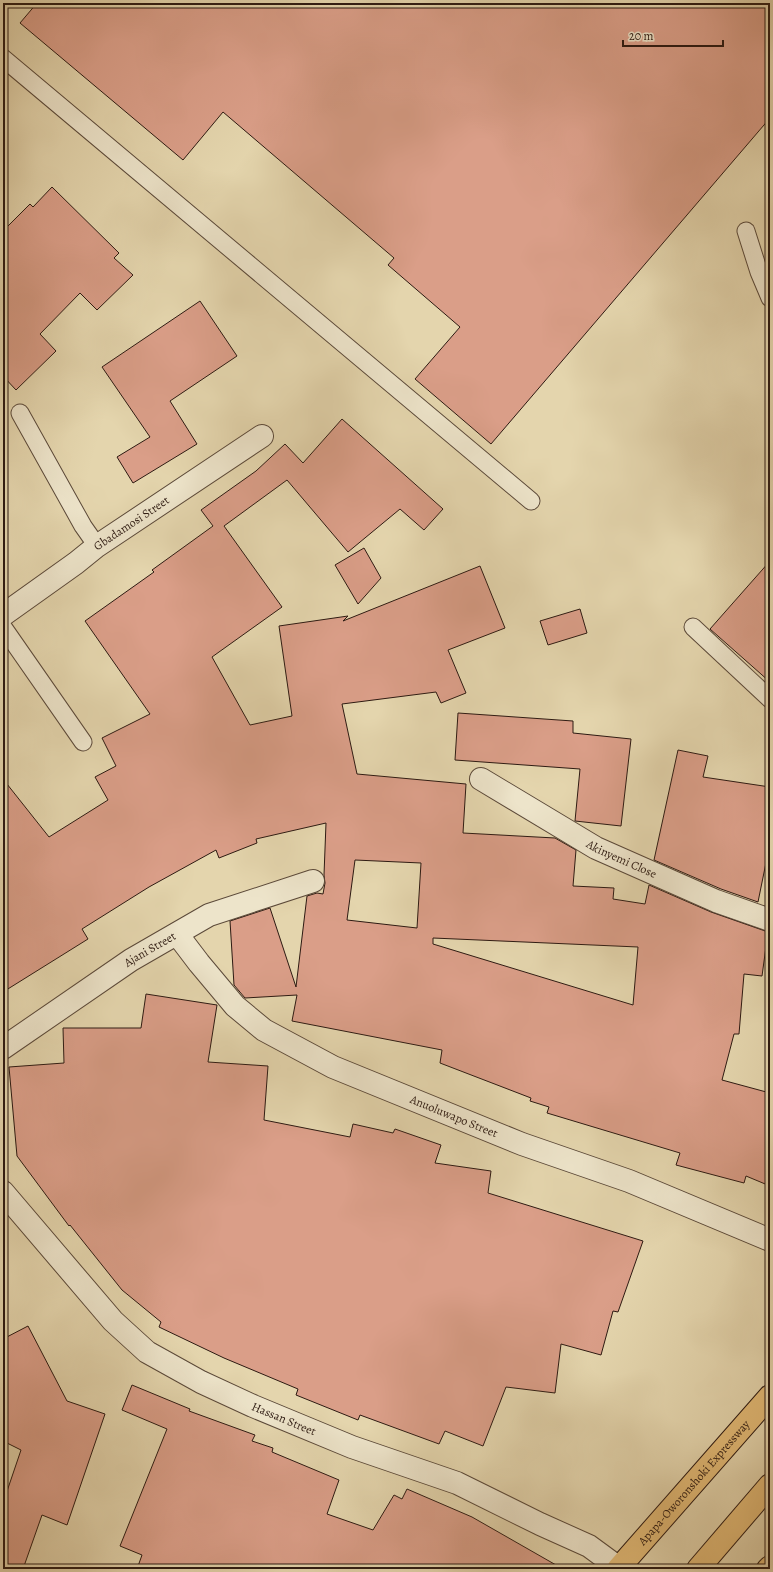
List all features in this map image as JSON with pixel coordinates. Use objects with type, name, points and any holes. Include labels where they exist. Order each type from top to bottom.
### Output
[{"type":"main road","name":"Apapa-Oworonshoki Expressway","points":[[619,1568],[770,1396]]},
{"type":"main road","points":[[698,1569],[770,1485]]},
{"type":"street","name":"Gbadamosi Street","points":[[3,615],[76,563],[97,546],[262,436]]},
{"type":"street","name":"Akinyemi Close","points":[[481,779],[596,848],[716,901],[770,920]]},
{"type":"street","name":"Ajani Street","points":[[3,1048],[131,960],[209,915],[313,881]]},
{"type":"street","name":"Anuoluwapo Street","points":[[177,934],[235,1006],[264,1030],[333,1067],[522,1144],[629,1181],[770,1240]]},
{"type":"street","name":"Hassan Street","points":[[3,1192],[113,1321],[147,1352],[201,1382],[352,1448],[457,1483],[540,1524],[589,1546],[619,1568]]},
{"type":"lane","points":[[3,58],[531,500]]},
{"type":"lane","points":[[746,231],[759,272],[770,298]]},
{"type":"lane","points":[[20,413],[83,526],[97,546]]},
{"type":"lane","points":[[3,626],[83,742]]},
{"type":"lane","points":[[692,627],[767,690]]},
{"type":"building","points":[[37,3],[770,3],[770,118],[491,444],[415,379],[460,327],[388,265],[394,258],[223,112],[183,160],[20,23]]},
{"type":"building","points":[[52,187],[119,253],[114,258],[133,275],[97,310],[80,293],[40,334],[56,351],[16,390],[3,376],[3,231],[30,204],[33,207]]},
{"type":"building","points":[[200,301],[237,356],[170,401],[197,444],[133,483],[117,457],[150,437],[102,367]]},
{"type":"building","points":[[342,419],[443,509],[424,530],[400,509],[348,552],[287,480],[224,526],[282,607],[212,657],[250,725],[292,716],[279,626],[348,616],[343,621],[480,566],[505,628],[448,650],[466,693],[441,703],[436,692],[342,704],[357,774],[466,784],[463,833],[555,838],[576,850],[573,886],[614,888],[613,899],[645,904],[649,885],[711,912],[768,932],[762,976],[744,974],[739,1034],[734,1034],[722,1080],[770,1093],[770,1186],[746,1176],[744,1183],[676,1165],[680,1153],[547,1113],[549,1107],[530,1101],[531,1098],[440,1063],[442,1050],[292,1021],[297,995],[245,998],[234,985],[230,921],[270,908],[296,987],[307,896],[317,893],[323,894],[325,883],[326,823],[256,839],[257,843],[219,858],[216,850],[149,887],[82,929],[88,939],[3,992],[3,779],[49,837],[108,800],[95,777],[116,766],[102,738],[150,714],[85,621],[154,572],[152,570],[213,526],[201,510],[256,471],[285,444],[303,463]],"holes":[[[355,860],[421,863],[417,928],[347,920]],[[433,938],[638,947],[633,1005],[433,944]]]},
{"type":"building","points":[[364,548],[381,578],[358,604],[335,565]]},
{"type":"building","points":[[770,561],[770,682],[710,629]]},
{"type":"building","points":[[580,609],[587,633],[548,645],[540,621]]},
{"type":"building","points":[[458,713],[573,721],[573,733],[631,739],[621,826],[575,821],[580,769],[455,760]]},
{"type":"building","points":[[678,750],[708,756],[703,777],[770,787],[770,843],[758,902],[721,889],[654,860]]},
{"type":"building","points":[[146,994],[217,1005],[208,1062],[268,1066],[264,1120],[350,1137],[353,1124],[393,1133],[395,1129],[441,1145],[435,1163],[491,1171],[488,1193],[643,1241],[618,1312],[613,1311],[601,1355],[561,1344],[555,1393],[506,1387],[483,1446],[445,1431],[439,1444],[360,1415],[358,1420],[296,1395],[298,1389],[224,1358],[159,1327],[161,1322],[122,1290],[70,1225],[69,1226],[17,1156],[9,1067],[64,1063],[63,1028],[141,1028]]},
{"type":"building","points":[[28,1326],[67,1401],[105,1414],[67,1525],[42,1515],[23,1569],[3,1569],[3,1503],[21,1450],[3,1441],[3,1339]]},
{"type":"building","points":[[132,1385],[190,1409],[189,1411],[255,1435],[252,1441],[273,1448],[272,1452],[339,1480],[327,1514],[373,1530],[394,1495],[402,1499],[407,1489],[472,1517],[563,1569],[137,1569],[142,1555],[120,1546],[167,1429],[122,1410]]}]
